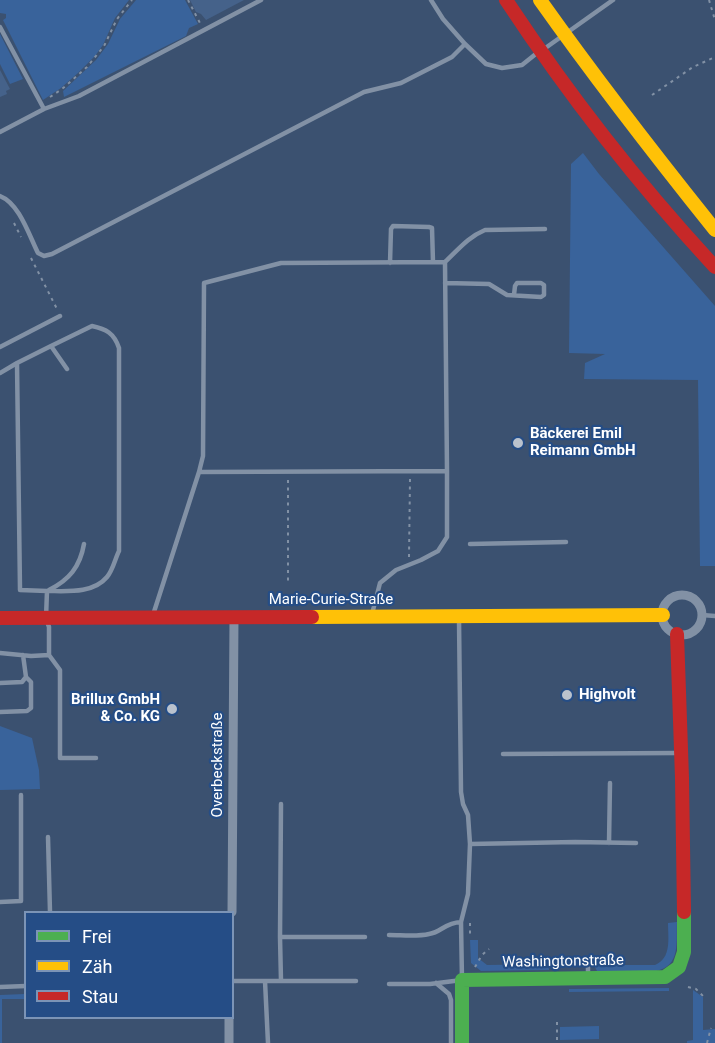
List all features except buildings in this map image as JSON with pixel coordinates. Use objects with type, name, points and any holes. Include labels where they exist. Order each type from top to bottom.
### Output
[{"type":"main road","points":[[506,0],[612,146],[659,204],[715,267]]},
{"type":"main road","points":[[544,6],[646,144],[715,230]]},
{"type":"main road","name":"Marie-Curie-Straße","points":[[0,618],[663,615]]},
{"type":"main road","points":[[677,634],[681,753]]},
{"type":"main road","name":"Washingtonstraße","points":[[462,980],[665,977],[679,967],[684,952],[681,753]]},
{"type":"main road","points":[[462,980],[462,1043]]},
{"type":"street","points":[[682,595],[694,599],[702,615],[698,627],[683,635],[666,627],[663,609],[666,603],[682,595]]},
{"type":"street","name":"Overbeckstraße","points":[[232,911],[234,617]]},
{"type":"street","points":[[229,1019],[229,1043]]},
{"type":"lane","points":[[0,132],[43,106],[79,96],[261,0]]},
{"type":"lane","points":[[431,0],[443,19],[465,44],[486,64],[502,68],[522,65],[613,0]]},
{"type":"lane","points":[[0,27],[43,106]]},
{"type":"lane","points":[[0,196],[8,198],[15,207],[38,253],[44,256],[52,254],[364,92],[401,83],[452,57],[465,44]]},
{"type":"lane","points":[[390,263],[393,226],[432,228],[433,262]]},
{"type":"lane","points":[[152,617],[199,472],[202,456],[204,284],[281,263],[445,262],[467,240],[485,230],[545,229]]},
{"type":"lane","points":[[371,616],[380,583],[396,570],[438,551],[447,537],[445,262]]},
{"type":"lane","points":[[445,283],[489,284],[507,295],[514,296],[542,297],[544,285],[517,283],[514,286],[514,296]]},
{"type":"lane","points":[[0,346],[60,316]]},
{"type":"lane","points":[[0,373],[18,363],[85,328],[92,326],[103,328],[116,339],[118,348],[118,550],[106,578],[97,585],[75,591],[20,591],[18,363]]},
{"type":"lane","points":[[51,346],[68,369]]},
{"type":"lane","points":[[199,472],[447,471]]},
{"type":"lane","points":[[470,544],[566,542]]},
{"type":"lane","points":[[46,591],[61,584],[75,571],[82,556],[84,544]]},
{"type":"lane","points":[[46,591],[49,654],[60,670],[60,758],[96,758]]},
{"type":"lane","points":[[702,615],[715,616]]},
{"type":"lane","points":[[389,984],[462,980],[461,922],[468,894],[470,844],[468,815],[460,792],[459,616]]},
{"type":"lane","points":[[0,653],[23,656],[49,654]]},
{"type":"lane","points":[[0,712],[27,711],[31,708],[31,682],[26,678],[23,656]]},
{"type":"lane","points":[[0,682],[22,682],[26,678]]},
{"type":"lane","points":[[504,754],[681,753]]},
{"type":"lane","points":[[609,783],[609,843]]},
{"type":"lane","points":[[0,902],[21,901],[21,795]]},
{"type":"lane","points":[[281,804],[281,981]]},
{"type":"lane","points":[[48,837],[50,911]]},
{"type":"lane","points":[[470,844],[636,843]]},
{"type":"lane","points":[[389,935],[429,934],[440,930],[447,924],[461,922]]},
{"type":"lane","points":[[280,937],[365,936]]},
{"type":"lane","points":[[588,963],[588,978]]},
{"type":"lane","points":[[234,981],[356,981]]},
{"type":"lane","points":[[266,981],[268,1043]]},
{"type":"lane","points":[[436,983],[449,994],[451,1000],[451,1043]]},
{"type":"lane","points":[[0,987],[24,986]]},
{"type":"path","points":[[43,106],[87,67],[104,46],[117,19],[132,0]]},
{"type":"path","points":[[188,0],[204,30]]},
{"type":"path","points":[[709,0],[715,20]]},
{"type":"path","points":[[652,95],[693,67],[715,57]]},
{"type":"path","points":[[13,222],[24,243]]},
{"type":"path","points":[[29,253],[60,316]]},
{"type":"path","points":[[407,566],[410,556],[410,471]]},
{"type":"path","points":[[288,472],[288,583]]},
{"type":"path","points":[[475,967],[489,949]]},
{"type":"path","points":[[688,987],[696,989],[705,998]]},
{"type":"path","points":[[556,1022],[556,1043]]},
{"type":"path","points":[[707,1043],[711,1028]]},
{"type":"shaded area","points":[[0,0],[129,0],[115,18],[103,45],[95,56],[61,88],[43,100],[3,20],[6,14],[0,13]]},
{"type":"shaded area","points":[[136,0],[185,0],[198,24],[189,28],[186,36],[64,97],[63,91],[96,60],[108,44],[120,19]]},
{"type":"shaded area","points":[[190,0],[244,0],[206,20],[196,12]]},
{"type":"shaded area","points":[[0,34],[23,79],[10,84],[0,64]]},
{"type":"shaded area","points":[[0,70],[10,89],[6,91],[7,94],[0,97]]},
{"type":"shaded area","points":[[583,153],[715,306],[715,566],[700,566],[698,380],[584,379],[585,363],[605,354],[569,353],[571,164]]},
{"type":"shaded area","points":[[0,726],[32,738],[39,770],[40,789],[0,790]]},
{"type":"shaded area","points":[[677,922],[676,952],[670,964],[664,968],[656,971],[597,971],[594,965],[655,965],[660,962],[667,953],[668,923]]},
{"type":"shaded area","points":[[470,940],[478,940],[478,958],[487,965],[549,964],[549,970],[481,971],[471,963]]},
{"type":"shaded area","points":[[669,988],[669,991],[569,992],[569,989]]},
{"type":"shaded area","points":[[693,990],[703,997],[703,1030],[715,1029],[715,1043],[687,1043],[693,1040]]},
{"type":"shaded area","points":[[24,994],[24,999],[2,999],[2,1043],[0,1043],[0,995]]},
{"type":"shaded area","points":[[599,1026],[599,1039],[560,1040],[560,1027]]},
{"type":"traffic: fast","points":[[462,1043],[462,980],[665,977],[679,967],[684,952],[684,912]]},
{"type":"traffic: slow","points":[[540,0],[715,230]]},
{"type":"traffic: slow","points":[[312,617],[663,615]]},
{"type":"traffic: jam","points":[[506,0],[554,70],[605,138],[686,236],[715,267]]},
{"type":"traffic: jam","points":[[0,618],[312,617]]},
{"type":"traffic: jam","points":[[677,634],[684,912]]},
{"type":"place","name":"Bäckerei Emil Reimann GmbH","points":[[518,443]]},
{"type":"place","name":"Highvolt","points":[[567,695]]},
{"type":"place","name":"Brillux GmbH & Co. KG","points":[[172,709]]}]
